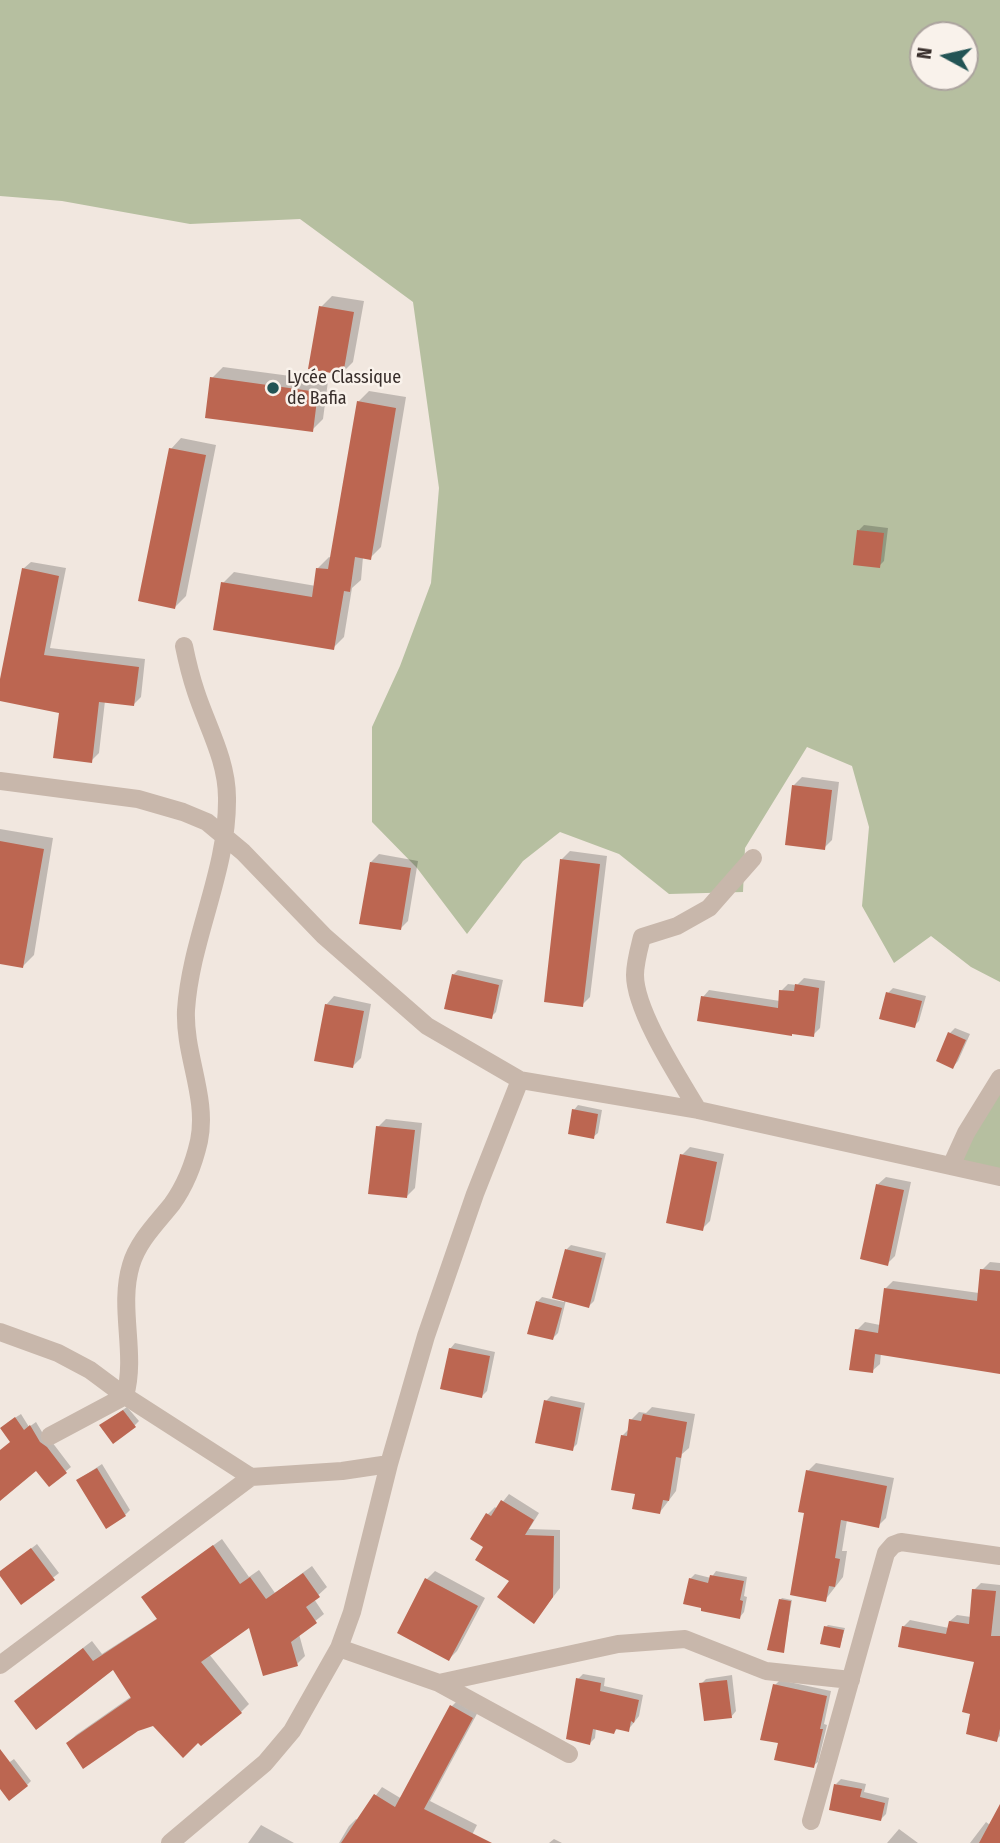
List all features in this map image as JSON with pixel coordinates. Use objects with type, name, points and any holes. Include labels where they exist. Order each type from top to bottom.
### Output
[{"type":"street","points":[[50,1436],[125,1396],[131,1357],[127,1306],[131,1264],[143,1238],[183,1187],[199,1139],[201,1111],[190,1061],[187,1010],[200,933],[221,860],[227,795],[222,764],[196,693],[184,646]]},
{"type":"street","points":[[0,781],[138,799],[207,822],[243,852],[317,928],[427,1026],[520,1080],[698,1110],[1000,1177]]},
{"type":"street","points":[[698,1110],[660,1047],[641,1003],[635,976],[642,937],[677,926],[709,908],[753,859]]},
{"type":"street","points":[[951,1166],[966,1133],[1000,1078]]},
{"type":"street","points":[[170,1843],[265,1763],[292,1731],[339,1648],[352,1612],[389,1464],[426,1336],[475,1194],[520,1080]]},
{"type":"street","points":[[0,1332],[58,1353],[90,1370],[125,1396],[251,1477]]},
{"type":"street","points":[[0,1664],[251,1477],[342,1472],[389,1464]]},
{"type":"street","points":[[811,1821],[887,1553],[893,1545],[901,1542],[1000,1556]]},
{"type":"street","points":[[439,1683],[618,1644],[685,1639],[766,1671],[850,1680]]},
{"type":"street","points":[[339,1648],[439,1683],[569,1754]]},
{"type":"green space","points":[[0,0],[1000,0],[1000,982],[971,967],[931,936],[894,963],[862,906],[869,827],[852,766],[807,747],[745,848],[743,892],[669,894],[619,854],[560,832],[523,861],[467,934],[417,868],[372,822],[372,727],[400,666],[431,583],[439,488],[413,302],[300,219],[190,224],[62,201],[0,196]]},
{"type":"green space","points":[[1000,1077],[1000,1181],[952,1161]]},
{"type":"building","points":[[319,306],[354,312],[343,375],[308,369]]},
{"type":"building","points":[[210,377],[318,392],[313,432],[205,418]]},
{"type":"building","points":[[357,401],[396,408],[371,560],[355,557],[350,592],[344,591],[334,650],[213,630],[221,582],[312,597],[316,568],[328,569]]},
{"type":"building","points":[[169,448],[206,455],[175,609],[138,601]]},
{"type":"building","points":[[857,530],[884,533],[880,568],[853,565]]},
{"type":"building","points":[[22,568],[59,576],[44,655],[139,667],[134,706],[99,702],[92,763],[53,758],[59,713],[0,701],[0,679]]},
{"type":"building","points":[[792,785],[832,790],[825,850],[785,845]]},
{"type":"building","points":[[0,841],[44,849],[23,968],[0,964]]},
{"type":"building","points":[[560,859],[600,864],[583,1007],[544,1002]]},
{"type":"building","points":[[370,862],[411,868],[401,930],[359,924]]},
{"type":"building","points":[[452,974],[499,985],[492,1019],[444,1009]]},
{"type":"building","points":[[795,984],[819,988],[814,1037],[697,1021],[701,996],[778,1008],[779,990],[794,991]]},
{"type":"building","points":[[886,992],[922,1001],[915,1028],[879,1019]]},
{"type":"building","points":[[325,1004],[364,1011],[353,1068],[314,1061]]},
{"type":"building","points":[[948,1032],[966,1040],[953,1069],[936,1061]]},
{"type":"building","points":[[572,1109],[598,1114],[594,1139],[568,1134]]},
{"type":"building","points":[[376,1126],[415,1130],[407,1198],[368,1194]]},
{"type":"building","points":[[680,1154],[717,1162],[703,1231],[666,1223]]},
{"type":"building","points":[[876,1184],[904,1190],[888,1266],[860,1259]]},
{"type":"building","points":[[565,1249],[602,1258],[589,1308],[552,1298]]},
{"type":"building","points":[[980,1269],[1000,1271],[1000,1374],[875,1354],[873,1373],[849,1370],[855,1329],[878,1333],[884,1288],[977,1301]]},
{"type":"building","points":[[536,1301],[562,1308],[553,1340],[527,1334]]},
{"type":"building","points":[[449,1348],[490,1356],[482,1398],[440,1389]]},
{"type":"building","points":[[544,1400],[581,1408],[573,1451],[535,1443]]},
{"type":"building","points":[[123,1410],[136,1427],[113,1444],[99,1425]]},
{"type":"building","points":[[643,1414],[687,1422],[681,1458],[676,1457],[669,1501],[663,1500],[660,1514],[632,1509],[635,1494],[611,1490],[621,1435],[627,1436],[629,1419],[641,1421]]},
{"type":"building","points":[[15,1417],[24,1430],[30,1425],[40,1442],[67,1473],[49,1487],[36,1471],[0,1501],[0,1450],[10,1442],[0,1428]]},
{"type":"building","points":[[97,1468],[126,1516],[106,1529],[76,1480]]},
{"type":"building","points":[[806,1470],[887,1486],[879,1528],[841,1520],[835,1558],[840,1559],[835,1587],[829,1586],[826,1602],[790,1595],[804,1513],[798,1512]]},
{"type":"building","points":[[501,1500],[534,1520],[525,1535],[554,1536],[553,1597],[534,1624],[497,1597],[509,1581],[475,1560],[483,1547],[470,1539],[486,1513],[491,1516]]},
{"type":"building","points":[[213,1545],[240,1584],[250,1577],[266,1599],[303,1573],[320,1597],[306,1607],[317,1623],[291,1642],[298,1666],[263,1676],[249,1628],[201,1662],[242,1713],[201,1746],[198,1743],[183,1758],[153,1726],[138,1731],[83,1769],[66,1743],[131,1698],[113,1670],[36,1730],[14,1701],[83,1648],[93,1661],[157,1619],[141,1597]]},
{"type":"building","points":[[31,1548],[55,1580],[21,1605],[0,1576],[0,1571]]},
{"type":"building","points":[[710,1575],[744,1581],[740,1619],[701,1611],[701,1608],[683,1604],[689,1578],[708,1583]]},
{"type":"building","points":[[425,1578],[478,1606],[449,1661],[397,1633]]},
{"type":"building","points":[[972,1589],[996,1591],[991,1636],[1000,1636],[1000,1729],[997,1742],[966,1734],[970,1714],[962,1712],[974,1662],[898,1647],[902,1626],[946,1634],[949,1621],[969,1624]]},
{"type":"building","points":[[779,1599],[791,1601],[784,1653],[767,1650]]},
{"type":"building","points":[[824,1626],[844,1630],[840,1648],[820,1644]]},
{"type":"building","points":[[576,1678],[601,1683],[600,1691],[639,1700],[629,1732],[616,1729],[614,1734],[593,1729],[590,1745],[566,1739]]},
{"type":"building","points":[[727,1680],[732,1718],[704,1721],[699,1683]]},
{"type":"building","points":[[773,1684],[827,1696],[814,1768],[774,1760],[778,1743],[760,1740]]},
{"type":"building","points":[[450,1705],[473,1718],[424,1809],[492,1843],[341,1843],[374,1794],[395,1807]]},
{"type":"building","points":[[0,1749],[28,1786],[9,1801],[0,1789]]},
{"type":"building","points":[[834,1784],[862,1789],[860,1797],[885,1803],[881,1821],[829,1810]]},
{"type":"building","points":[[1000,1804],[1000,1843],[979,1843]]},
{"type":"place","name":"Lycée Classique de Bafia","points":[[273,388]]}]
